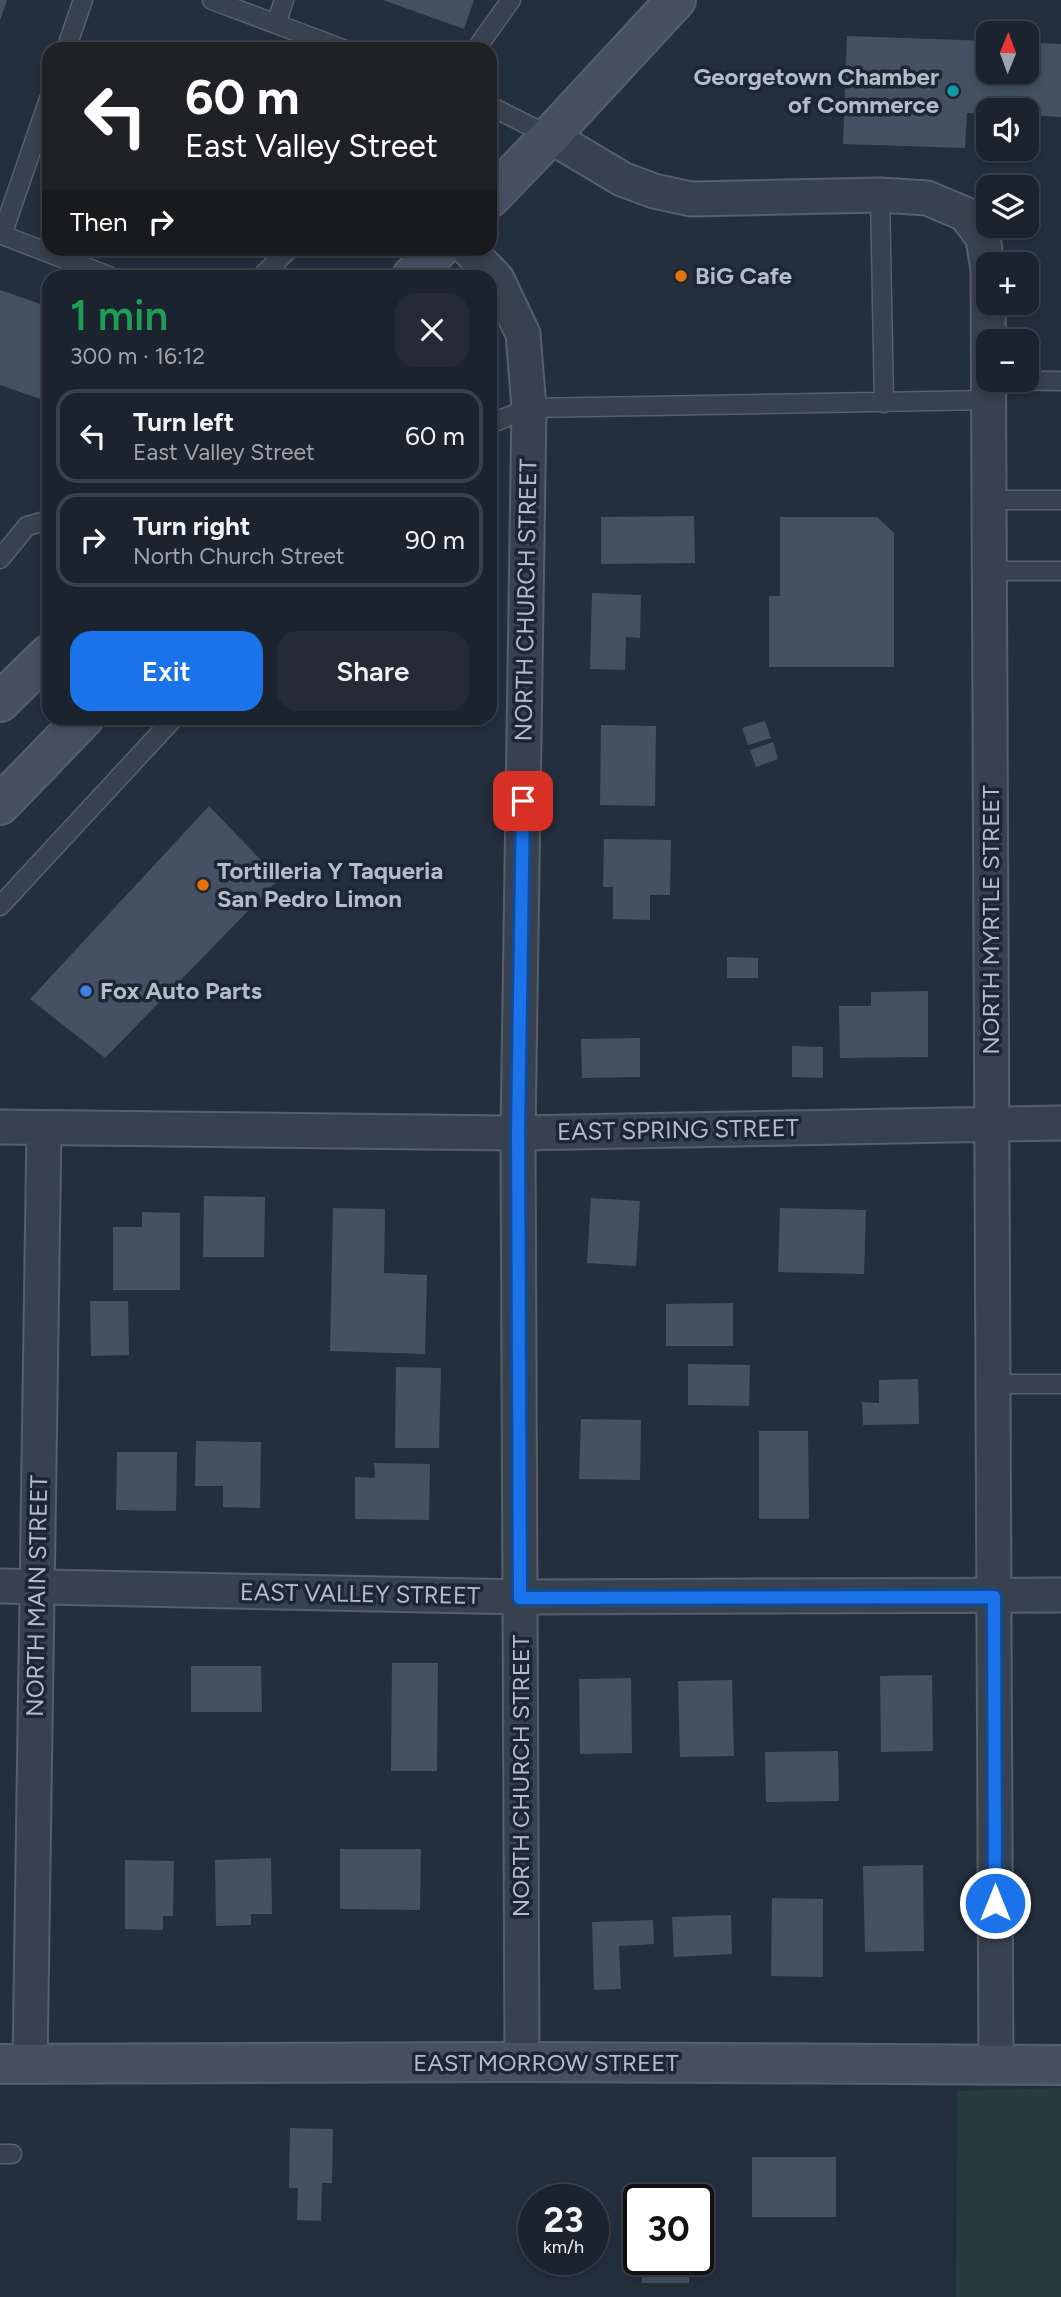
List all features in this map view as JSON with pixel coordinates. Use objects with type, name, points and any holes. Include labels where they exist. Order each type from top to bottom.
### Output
[{"type":"street","points":[[497,191],[676,0]]},
{"type":"street","name":"NORTH MYRTLE STREET","points":[[550,136],[622,179],[654,191],[691,200],[880,195],[927,198],[965,214],[983,238],[988,270],[988,329]]},
{"type":"street","points":[[418,270],[432,256]]},
{"type":"street","name":"NORTH CHURCH STREET","points":[[475,256],[489,270]]},
{"type":"street","name":"NORTH CHURCH STREET","points":[[497,278],[523,334],[529,408],[518,1133],[522,2062]]},
{"type":"street","name":"NORTH MYRTLE STREET","points":[[988,392],[996,2065]]},
{"type":"street","points":[[0,702],[42,661]]},
{"type":"street","points":[[0,805],[77,725]]},
{"type":"street","name":"EAST SPRING STREET","points":[[0,1127],[518,1133],[1061,1123]]},
{"type":"street","name":"NORTH MAIN STREET","points":[[15,2064],[38,1586],[44,1128]]},
{"type":"street","name":"EAST VALLEY STREET","points":[[0,1586],[520,1598],[1061,1595]]},
{"type":"street","name":"EAST MORROW STREET","points":[[15,2064],[522,2062],[1061,2065]]},
{"type":"lane","points":[[68,42],[83,0]]},
{"type":"lane","points":[[212,0],[324,42]]},
{"type":"lane","points":[[276,24],[284,0]]},
{"type":"lane","points":[[481,42],[511,0]]},
{"type":"lane","points":[[497,110],[550,136]]},
{"type":"lane","points":[[42,119],[1,236],[42,251]]},
{"type":"lane","points":[[880,195],[884,403]]},
{"type":"lane","points":[[55,256],[93,270]]},
{"type":"lane","points":[[268,270],[282,256]]},
{"type":"lane","points":[[1039,384],[1061,381]]},
{"type":"lane","points":[[497,421],[529,408],[884,403],[976,392]]},
{"type":"lane","points":[[989,499],[1061,500]]},
{"type":"lane","points":[[0,559],[27,526],[42,522]]},
{"type":"lane","points":[[989,571],[1061,571]]},
{"type":"lane","points":[[0,906],[168,725]]},
{"type":"lane","points":[[993,1384],[1061,1384]]},
{"type":"green space","points":[[1061,2088],[1061,2297],[956,2297],[957,2091]]},
{"type":"building","points":[[0,0],[7,0],[0,20]]},
{"type":"building","points":[[383,0],[474,0],[464,29]]},
{"type":"building","name":"Georgetown Chamber of Commerce","points":[[847,36],[976,41],[976,84],[1040,84],[1040,43],[1061,44],[1061,117],[1039,116],[1039,98],[976,98],[976,113],[967,113],[965,148],[843,144]]},
{"type":"building","points":[[0,290],[42,305],[42,400],[0,385]]},
{"type":"building","points":[[694,516],[695,563],[601,564],[601,517]]},
{"type":"building","points":[[780,517],[877,517],[894,533],[894,667],[769,667],[769,596],[780,596]]},
{"type":"building","points":[[592,593],[641,595],[640,638],[626,637],[625,670],[590,669]]},
{"type":"building","points":[[765,721],[771,738],[748,745],[742,728]]},
{"type":"building","points":[[601,725],[656,726],[655,806],[600,805]]},
{"type":"building","points":[[773,742],[778,759],[756,767],[750,750]]},
{"type":"building","points":[[209,806],[279,879],[105,1058],[30,999]]},
{"type":"building","points":[[604,839],[671,840],[670,895],[650,895],[650,920],[613,919],[613,887],[603,887]]},
{"type":"building","points":[[727,957],[758,958],[758,978],[727,978]]},
{"type":"building","points":[[928,991],[928,1057],[840,1058],[839,1006],[871,1006],[871,992]]},
{"type":"building","points":[[640,1038],[640,1077],[582,1078],[581,1039]]},
{"type":"building","points":[[792,1046],[823,1047],[823,1078],[792,1077]]},
{"type":"building","points":[[204,1196],[265,1197],[264,1257],[203,1257]]},
{"type":"building","points":[[591,1198],[640,1201],[636,1266],[587,1263]]},
{"type":"building","points":[[333,1208],[385,1209],[384,1273],[427,1275],[425,1354],[330,1351]]},
{"type":"building","points":[[780,1208],[866,1210],[864,1274],[778,1272]]},
{"type":"building","points":[[142,1212],[180,1213],[180,1290],[113,1290],[113,1227],[142,1227]]},
{"type":"building","points":[[90,1301],[128,1301],[129,1355],[91,1356]]},
{"type":"building","points":[[733,1303],[733,1346],[666,1346],[666,1304]]},
{"type":"building","points":[[688,1364],[750,1365],[749,1406],[688,1405]]},
{"type":"building","points":[[396,1367],[441,1368],[439,1448],[395,1448]]},
{"type":"building","points":[[918,1379],[919,1424],[863,1425],[862,1402],[879,1403],[879,1380]]},
{"type":"building","points":[[581,1419],[641,1420],[640,1480],[579,1479]]},
{"type":"building","points":[[759,1431],[808,1431],[809,1519],[759,1519]]},
{"type":"building","points":[[196,1441],[261,1442],[260,1508],[223,1507],[223,1486],[195,1486]]},
{"type":"building","points":[[117,1452],[177,1452],[176,1511],[116,1510]]},
{"type":"building","points":[[374,1463],[430,1464],[429,1520],[355,1519],[355,1477],[375,1478]]},
{"type":"building","points":[[392,1663],[438,1663],[437,1771],[391,1771]]},
{"type":"building","points":[[191,1666],[261,1666],[262,1712],[191,1712]]},
{"type":"building","points":[[932,1675],[933,1751],[881,1752],[880,1676]]},
{"type":"building","points":[[631,1678],[632,1753],[580,1754],[579,1679]]},
{"type":"building","points":[[732,1680],[734,1756],[680,1757],[678,1681]]},
{"type":"building","points":[[838,1751],[839,1801],[766,1802],[765,1752]]},
{"type":"building","points":[[340,1849],[421,1849],[420,1910],[340,1909]]},
{"type":"building","points":[[271,1858],[272,1914],[251,1914],[251,1925],[216,1926],[215,1860]]},
{"type":"building","points":[[125,1860],[174,1861],[173,1916],[163,1916],[163,1930],[125,1929]]},
{"type":"building","points":[[923,1865],[924,1951],[865,1952],[863,1866]]},
{"type":"building","points":[[772,1898],[823,1899],[823,1977],[771,1976]]},
{"type":"building","points":[[731,1915],[732,1954],[674,1957],[672,1917]]},
{"type":"building","points":[[653,1920],[654,1944],[619,1946],[621,1989],[594,1990],[592,1922]]},
{"type":"building","points":[[290,2128],[333,2129],[332,2183],[322,2183],[321,2221],[297,2220],[298,2188],[289,2188]]},
{"type":"building","points":[[752,2157],[836,2157],[836,2217],[752,2217]]},
{"type":"building","points":[[642,2275],[689,2275],[689,2283],[642,2283]]},
{"type":"place","name":"Georgetown Chamber of Commerce","points":[[953,91]]},
{"type":"place","name":"BiG Cafe","points":[[681,276]]},
{"type":"place","name":"Tortilleria Y Taqueria San Pedro Limon","points":[[203,885]]},
{"type":"place","name":"Fox Auto Parts","points":[[86,991]]},
{"type":"route","points":[[523,801],[518,1133],[520,1598],[994,1597],[995,1903]]}]
